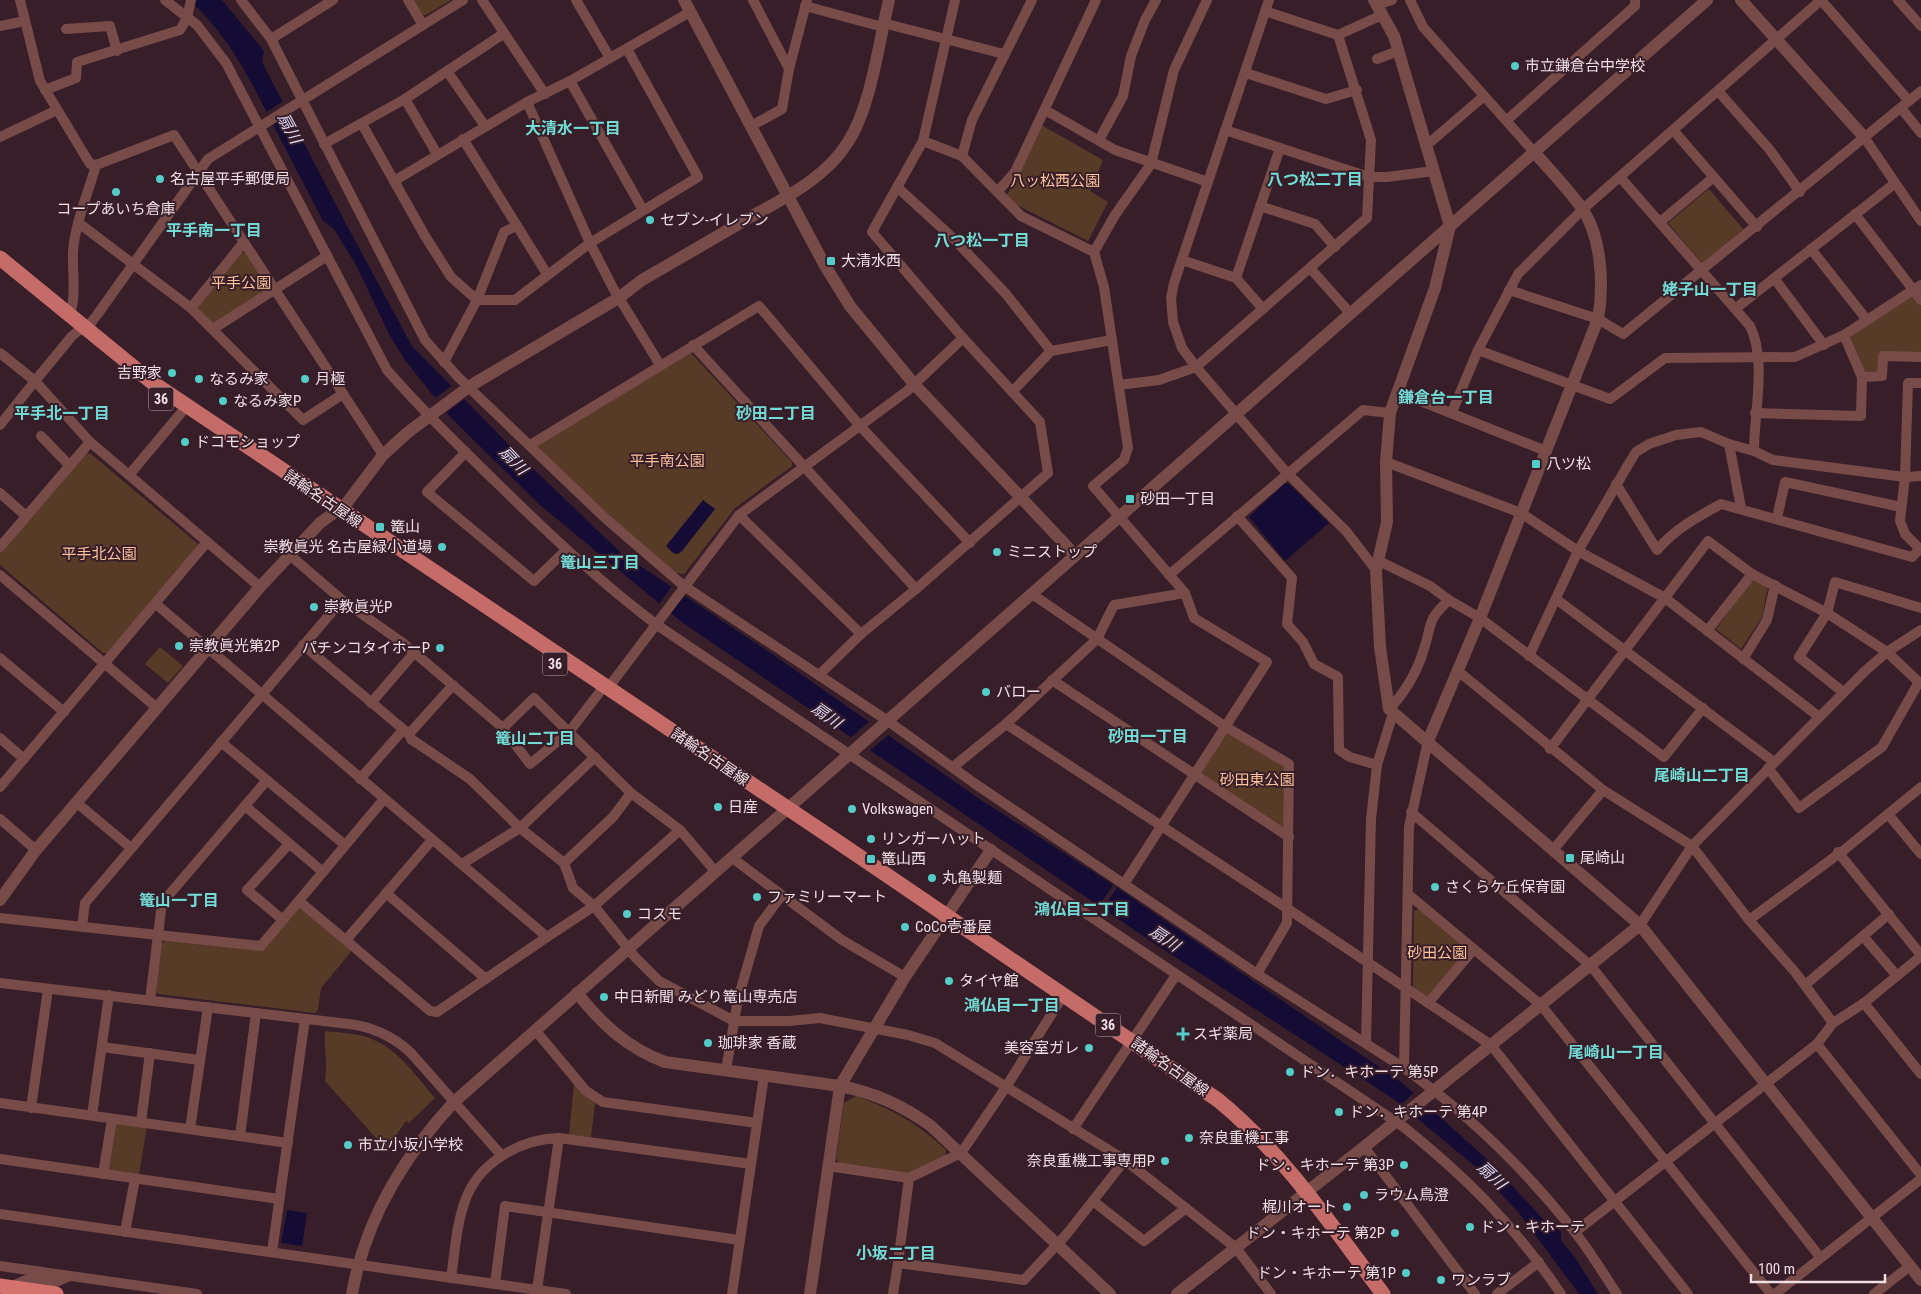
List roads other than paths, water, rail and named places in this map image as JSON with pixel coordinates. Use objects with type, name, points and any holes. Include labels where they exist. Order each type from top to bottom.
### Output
[{"type":"highway","points":[[5,1287],[56,1294]]},
{"type":"main road","name":"諸輪名古屋線","points":[[0,258],[69,314],[82,330],[136,381],[181,413],[336,511]]},
{"type":"main road","name":"諸輪名古屋線","points":[[0,270],[153,383],[336,511],[1129,1045]]},
{"type":"main road","name":"諸輪名古屋線","points":[[944,919],[1059,1002],[1186,1077],[1238,1117],[1277,1156],[1371,1294]]},
{"type":"main road","name":"諸輪名古屋線","points":[[1302,1194],[1383,1294]]},
{"type":"street","points":[[20,0],[36,69],[45,90],[90,164],[96,165],[174,135],[383,455]]},
{"type":"street","points":[[165,0],[197,25],[221,56],[264,123],[327,256],[387,370],[433,413],[466,452],[566,550],[608,588],[656,625],[853,751],[991,850],[1176,975],[1399,1119],[1482,1195],[1539,1262],[1561,1294]]},
{"type":"street","points":[[241,0],[271,39],[299,101],[324,144],[425,340],[444,362],[605,518],[682,589],[819,676],[884,724],[953,767],[1257,974],[1404,1068],[1431,1092],[1479,1128],[1536,1186],[1575,1232],[1617,1294]]},
{"type":"street","points":[[271,39],[333,0]]},
{"type":"street","points":[[408,0],[423,24]]},
{"type":"street","points":[[2,420],[82,330],[208,159],[463,0]]},
{"type":"street","points":[[482,0],[545,94]]},
{"type":"street","points":[[576,0],[610,58]]},
{"type":"street","points":[[684,0],[824,264],[850,306],[914,384],[1075,555]]},
{"type":"street","points":[[753,0],[789,69]]},
{"type":"street","points":[[0,900],[36,850],[260,587],[320,523],[346,504],[383,455],[433,413],[470,386],[620,297],[642,280],[788,196],[821,172],[849,142],[865,99],[889,0]]},
{"type":"street","points":[[819,676],[861,634],[970,543],[1048,473],[1040,422],[963,338],[872,232],[923,141],[955,0]]},
{"type":"street","points":[[962,156],[972,120],[1032,0]]},
{"type":"street","points":[[998,191],[1015,172],[1096,0]]},
{"type":"street","points":[[1099,140],[1123,96],[1131,56],[1145,20],[1156,0]]},
{"type":"street","points":[[1124,884],[1267,662],[1194,618],[1185,593],[1093,486],[1127,454],[1104,287],[1094,252],[1115,214],[1151,164],[1174,70],[1207,0]]},
{"type":"street","points":[[1269,0],[1171,298],[1172,316],[1182,348],[1235,415],[1286,472],[1346,531],[1376,565],[1430,586],[1449,600],[1480,618],[1664,757],[1702,708]]},
{"type":"street","points":[[1338,35],[1377,7],[1392,0]]},
{"type":"street","points":[[1404,1068],[1411,812],[1428,742],[1480,618],[1598,319],[1602,282],[1596,241],[1583,209],[1424,27],[1410,0]]},
{"type":"street","points":[[1507,120],[1635,6],[1635,0]]},
{"type":"street","points":[[352,1294],[358,1265],[393,1182],[418,1143],[454,1102],[1707,0]]},
{"type":"street","points":[[1741,0],[1864,137],[1894,184],[1921,221]]},
{"type":"street","points":[[1452,412],[1478,350],[1518,274],[1583,209],[1821,0],[1909,100]]},
{"type":"street","points":[[1898,0],[1921,26]]},
{"type":"street","points":[[45,90],[76,78],[77,62],[180,30],[187,18],[191,2]]},
{"type":"street","points":[[751,126],[782,109],[789,69],[806,3],[883,25],[1004,54]]},
{"type":"street","points":[[1377,7],[1394,36],[1450,226],[1435,288],[1390,413],[1386,462],[1387,522],[1376,565],[1380,647],[1391,711],[1640,925],[1767,1083],[1921,1280]]},
{"type":"street","points":[[1265,11],[1338,35]]},
{"type":"street","points":[[394,181],[463,138],[527,102],[570,81],[690,12]]},
{"type":"street","points":[[0,26],[25,20]]},
{"type":"street","points":[[66,29],[110,26],[117,51]]},
{"type":"street","points":[[324,144],[405,99],[503,34]]},
{"type":"street","points":[[1118,384],[1159,380],[1196,367],[1367,218],[1371,140],[1357,90],[1338,35]]},
{"type":"street","points":[[362,124],[425,236],[451,277],[477,300],[515,300],[590,243],[698,177],[627,49]]},
{"type":"street","points":[[1377,59],[1398,51]]},
{"type":"street","points":[[447,71],[485,126]]},
{"type":"street","points":[[1246,73],[1326,99],[1357,90]]},
{"type":"street","points":[[570,81],[644,210]]},
{"type":"street","points":[[1718,91],[1770,150],[1800,192]]},
{"type":"street","points":[[1509,290],[1598,319],[1623,334],[1800,192],[1921,91]]},
{"type":"street","points":[[1427,145],[1484,96]]},
{"type":"street","points":[[405,99],[437,154]]},
{"type":"street","points":[[527,102],[590,243],[660,365]]},
{"type":"street","points":[[1901,108],[1921,133]]},
{"type":"street","points":[[0,137],[57,110]]},
{"type":"street","points":[[1045,110],[1114,150],[1208,182]]},
{"type":"street","points":[[1225,130],[1369,177],[1387,177],[1434,171]]},
{"type":"street","points":[[1673,130],[1757,227]]},
{"type":"street","points":[[463,138],[547,274]]},
{"type":"street","points":[[923,141],[962,156],[1021,216],[1094,252]]},
{"type":"street","points":[[1236,278],[1280,148]]},
{"type":"street","points":[[69,314],[73,308],[76,232],[80,224],[96,165]]},
{"type":"street","points":[[1620,176],[1750,326],[1755,337],[1758,359],[1754,451]]},
{"type":"street","points":[[1660,222],[1714,177]]},
{"type":"street","points":[[1735,309],[1894,184]]},
{"type":"street","points":[[897,187],[954,239],[1006,294],[1052,351]]},
{"type":"street","points":[[1260,206],[1315,224],[1335,246]]},
{"type":"street","points":[[1855,214],[1917,288],[1921,300]]},
{"type":"street","points":[[80,224],[191,308],[303,420],[343,394]]},
{"type":"street","points":[[444,362],[477,300],[504,232],[516,226]]},
{"type":"street","points":[[191,308],[244,242]]},
{"type":"street","points":[[1810,249],[1867,320]]},
{"type":"street","points":[[213,329],[327,256]]},
{"type":"street","points":[[1182,260],[1236,278],[1263,309]]},
{"type":"street","points":[[1310,268],[1350,314]]},
{"type":"street","points":[[1774,278],[1824,345]]},
{"type":"street","points":[[1478,350],[1610,399],[1664,358],[1758,359],[1795,357],[1844,335],[1917,288]]},
{"type":"street","points":[[530,445],[759,306],[860,426],[970,543]]},
{"type":"street","points":[[1755,413],[1862,416],[1862,377],[1844,335]]},
{"type":"street","points":[[291,556],[342,600],[414,653],[503,728],[530,764],[569,732],[656,625],[739,515],[914,384],[963,338]]},
{"type":"street","points":[[1012,392],[1052,351],[1112,340]]},
{"type":"street","points":[[693,345],[916,589]]},
{"type":"street","points":[[0,352],[35,381],[90,442],[260,587]]},
{"type":"street","points":[[1862,377],[1882,376],[1883,356],[1921,357]]},
{"type":"street","points":[[1616,484],[1656,550],[1667,538],[1689,521],[1721,504],[1912,557],[1921,549],[1905,534],[1900,521],[1905,477],[1908,383],[1921,384]]},
{"type":"street","points":[[1398,392],[1546,451]]},
{"type":"street","points":[[1168,575],[1286,472],[1363,410],[1390,413]]},
{"type":"street","points":[[129,475],[181,413]]},
{"type":"street","points":[[1529,656],[1578,551],[1636,452],[1649,444],[1676,435],[1701,432],[1729,444],[1754,451],[1773,460],[1905,477],[1921,476]]},
{"type":"street","points":[[41,436],[69,465]]},
{"type":"street","points":[[0,547],[90,442]]},
{"type":"street","points":[[1729,444],[1741,508]]},
{"type":"street","points":[[466,452],[427,492],[534,581],[566,550]]},
{"type":"street","points":[[1386,462],[1521,514],[1578,551],[1665,598],[1818,716]]},
{"type":"street","points":[[1777,518],[1785,482],[1901,507]]},
{"type":"street","points":[[0,493],[26,516]]},
{"type":"street","points":[[739,515],[861,634]]},
{"type":"street","points":[[1237,516],[1292,578],[1287,624],[1303,642],[1314,664],[1338,677],[1338,750],[1350,757],[1377,765]]},
{"type":"street","points":[[1550,749],[1626,651],[1708,541],[1752,574],[1775,584],[1827,613],[1887,652],[1920,683],[1882,747],[1798,808],[1771,765],[1702,708],[1626,651],[1556,599]]},
{"type":"street","points":[[0,787],[208,542]]},
{"type":"street","points":[[1708,631],[1752,574]]},
{"type":"street","points":[[0,575],[158,708]]},
{"type":"street","points":[[1844,692],[1799,657],[1827,613],[1835,582],[1921,608]]},
{"type":"street","points":[[1744,659],[1767,620],[1775,584]]},
{"type":"street","points":[[953,767],[1006,724],[1097,639],[1114,605],[1185,593]]},
{"type":"street","points":[[1032,594],[1226,727],[1289,764],[1287,923],[1257,974]]},
{"type":"street","points":[[82,927],[85,903],[342,600]]},
{"type":"street","points":[[1366,1043],[1371,819],[1377,765],[1391,711],[1401,698],[1423,652],[1429,625],[1434,614],[1449,600]]},
{"type":"street","points":[[156,604],[548,937]]},
{"type":"street","points":[[1180,1293],[1640,925],[1692,846],[1818,716],[1887,652],[1921,630]]},
{"type":"street","points":[[303,645],[406,732],[411,739],[470,779],[520,828],[564,863],[573,888],[594,906],[628,948],[659,981],[734,1021],[789,1021],[820,1018],[908,1035],[935,1043],[1125,1160],[1236,1248],[1271,1294]]},
{"type":"street","points":[[371,703],[414,653]]},
{"type":"street","points":[[0,658],[64,712]]},
{"type":"street","points":[[1458,672],[1550,749],[1603,790],[1692,846],[1749,920],[1805,985],[1833,1023]]},
{"type":"street","points":[[1052,680],[1194,776],[1289,837]]},
{"type":"street","points":[[360,778],[453,685]]},
{"type":"street","points":[[503,728],[534,698],[631,793],[680,830],[715,871]]},
{"type":"street","points":[[1006,724],[1491,1045],[1688,1294]]},
{"type":"street","points":[[0,738],[24,759]]},
{"type":"street","points":[[221,742],[345,845]]},
{"type":"street","points":[[462,864],[520,828],[595,757]]},
{"type":"street","points":[[150,1000],[162,903],[267,780]]},
{"type":"street","points":[[1749,920],[1838,852],[1844,850],[1921,787]]},
{"type":"street","points":[[1553,850],[1603,790]]},
{"type":"street","points":[[564,863],[613,817],[631,793]]},
{"type":"street","points":[[0,918],[261,946],[384,799]]},
{"type":"street","points":[[77,803],[131,848]]},
{"type":"street","points":[[245,806],[323,872]]},
{"type":"street","points":[[1411,812],[1591,966],[1820,1257]]},
{"type":"street","points":[[1888,814],[1921,854]]},
{"type":"street","points":[[0,819],[36,850]]},
{"type":"street","points":[[299,901],[430,1011],[437,1012],[594,906],[680,830]]},
{"type":"street","points":[[346,940],[432,840]]},
{"type":"street","points":[[283,920],[247,890],[289,844]]},
{"type":"street","points":[[810,1294],[840,1086],[905,976],[991,850]]},
{"type":"street","points":[[1575,1232],[1817,1044],[1833,1023],[1864,1002],[1920,957],[1838,852]]},
{"type":"street","points":[[731,857],[842,940],[905,976]]},
{"type":"street","points":[[386,893],[486,979]]},
{"type":"street","points":[[1409,895],[1541,1005],[1773,1294],[1921,1179]]},
{"type":"street","points":[[726,1070],[738,999],[759,926],[781,896]]},
{"type":"street","points":[[1805,985],[1888,914]]},
{"type":"street","points":[[1863,936],[1897,976]]},
{"type":"street","points":[[1428,1003],[1474,949]]},
{"type":"street","points":[[1073,1128],[1176,975]]},
{"type":"street","points":[[0,983],[362,1025],[390,1036],[411,1053],[502,1156]]},
{"type":"street","points":[[31,1108],[48,988]]},
{"type":"street","points":[[577,993],[610,1030],[638,1051],[672,1063],[840,1086],[879,1096],[908,1110],[931,1126],[961,1153],[1110,1294]]},
{"type":"street","points":[[92,1115],[109,996]]},
{"type":"street","points":[[828,1166],[909,1178],[961,1153],[1006,1087],[1059,1002]]},
{"type":"street","points":[[1864,1002],[1921,1074]]},
{"type":"street","points":[[190,1129],[208,1007]]},
{"type":"street","points":[[240,1136],[256,1013]]},
{"type":"street","points":[[272,1252],[306,1019]]},
{"type":"street","points":[[535,1030],[586,1091],[603,1102],[757,1123]]},
{"type":"street","points":[[1817,1044],[1921,1175]]},
{"type":"street","points":[[102,1047],[199,1060]]},
{"type":"street","points":[[141,1122],[150,1053]]},
{"type":"street","points":[[732,1294],[764,1076]]},
{"type":"street","points":[[0,1103],[288,1143]]},
{"type":"street","points":[[104,1174],[112,1119]]},
{"type":"street","points":[[451,1278],[458,1226],[465,1200],[475,1182],[502,1156],[522,1145],[559,1138],[750,1164]]},
{"type":"street","points":[[537,1290],[559,1138]]},
{"type":"street","points":[[1364,1147],[1475,1294]]},
{"type":"street","points":[[0,1159],[279,1199]]},
{"type":"street","points":[[898,1263],[1024,1280],[1058,1245],[1125,1160]]},
{"type":"street","points":[[125,1232],[135,1178]]},
{"type":"street","points":[[893,1294],[909,1178]]},
{"type":"street","points":[[1093,1201],[1144,1241],[1186,1208]]},
{"type":"street","points":[[495,1284],[505,1206],[739,1240]]},
{"type":"street","points":[[0,1214],[566,1294]]},
{"type":"street","points":[[1498,1294],[1539,1262]]},
{"type":"street","points":[[0,1266],[169,1292],[197,1294]]},
{"type":"street","points":[[1874,1294],[1910,1266]]},
{"type":"street","points":[[5,1287],[28,1279],[56,1282],[71,1276]]},
{"type":"water","name":"扇川","points":[[189,0],[222,0],[264,51],[262,62],[412,346],[521,457],[621,553],[775,656],[978,798],[1109,882],[1401,1082],[1488,1160],[1544,1220],[1550,1220],[1561,1233],[1561,1240],[1574,1256],[1598,1294],[1579,1294],[1519,1213],[1477,1168],[1395,1100],[1152,942],[683,623],[540,505],[451,418],[405,360],[390,336],[356,265],[334,229],[323,221],[237,57],[215,27]]},
{"type":"water","points":[[1285,483],[1289,484],[1329,523],[1285,561],[1249,517]]},
{"type":"water","points":[[703,500],[715,509],[682,551],[678,554],[673,553],[666,546]]},
{"type":"water","points":[[287,1210],[307,1213],[302,1246],[281,1243]]},
{"type":"place","name":"市立鎌倉台中学校","points":[[1515,66]]},
{"type":"place","name":"名古屋平手郵便局","points":[[160,179]]},
{"type":"place","name":"コープあいち倉庫","points":[[116,192]]},
{"type":"place","name":"セブン-イレブン","points":[[650,220]]},
{"type":"place","name":"大清水西","points":[[831,261]]},
{"type":"place","name":"吉野家","points":[[172,373]]},
{"type":"place","name":"なるみ家","points":[[199,379]]},
{"type":"place","name":"月極","points":[[305,379]]},
{"type":"place","name":"なるみ家P","points":[[223,401]]},
{"type":"place","name":"ドコモショップ","points":[[185,442]]},
{"type":"place","name":"八ツ松","points":[[1536,464]]},
{"type":"place","name":"砂田一丁目","points":[[1130,499]]},
{"type":"place","name":"篭山","points":[[380,527]]},
{"type":"place","name":"崇教眞光 名古屋緑小道場","points":[[442,547]]},
{"type":"place","name":"ミニストップ","points":[[997,552]]},
{"type":"place","name":"崇教眞光P","points":[[314,607]]},
{"type":"place","name":"崇教眞光第2P","points":[[179,646]]},
{"type":"place","name":"パチンコタイホーP","points":[[440,648]]},
{"type":"place","name":"バロー","points":[[986,692]]},
{"type":"place","name":"日産","points":[[718,807]]},
{"type":"place","name":"Volkswagen","points":[[852,809]]},
{"type":"place","name":"リンガーハット","points":[[871,839]]},
{"type":"place","name":"尾崎山","points":[[1570,858]]},
{"type":"place","name":"篭山西","points":[[871,859]]},
{"type":"place","name":"丸亀製麺","points":[[932,878]]},
{"type":"place","name":"さくらケ丘保育園","points":[[1435,887]]},
{"type":"place","name":"ファミリーマート","points":[[757,897]]},
{"type":"place","name":"コスモ","points":[[627,914]]},
{"type":"place","name":"CoCo壱番屋","points":[[905,927]]},
{"type":"place","name":"タイヤ館","points":[[949,981]]},
{"type":"place","name":"中日新聞 みどり篭山専売店","points":[[604,997]]},
{"type":"place","name":"スギ薬局","points":[[1183,1034]]},
{"type":"place","name":"珈琲家 香蔵","points":[[708,1043]]},
{"type":"place","name":"美容室ガレ","points":[[1089,1048]]},
{"type":"place","name":"ドン．キホーテ 第5P","points":[[1290,1072]]},
{"type":"place","name":"ドン．キホーテ 第4P","points":[[1339,1112]]},
{"type":"place","name":"奈良重機工事","points":[[1189,1138]]},
{"type":"place","name":"市立小坂小学校","points":[[348,1145]]},
{"type":"place","name":"奈良重機工事専用P","points":[[1165,1161]]},
{"type":"place","name":"ドン．キホーテ 第3P","points":[[1404,1165]]},
{"type":"place","name":"ラウム鳥澄","points":[[1364,1195]]},
{"type":"place","name":"梶川オート","points":[[1347,1207]]},
{"type":"place","name":"ドン・キホーテ","points":[[1470,1227]]},
{"type":"place","name":"ドン・キホーテ 第2P","points":[[1395,1233]]},
{"type":"place","name":"ドン・キホーテ 第1P","points":[[1406,1273]]},
{"type":"place","name":"ワンラブ","points":[[1441,1280]]},
{"type":"district","name":"大清水一丁目","points":[[573,128]]},
{"type":"district","name":"八つ松二丁目","points":[[1315,179]]},
{"type":"district","name":"平手南一丁目","points":[[214,230]]},
{"type":"district","name":"八つ松一丁目","points":[[982,240]]},
{"type":"district","name":"姥子山一丁目","points":[[1710,289]]},
{"type":"district","name":"鎌倉台一丁目","points":[[1446,397]]},
{"type":"district","name":"平手北一丁目","points":[[62,413]]},
{"type":"district","name":"砂田二丁目","points":[[776,413]]},
{"type":"district","name":"篭山三丁目","points":[[600,562]]},
{"type":"district","name":"砂田一丁目","points":[[1148,736]]},
{"type":"district","name":"篭山二丁目","points":[[535,738]]},
{"type":"district","name":"尾崎山二丁目","points":[[1702,775]]},
{"type":"district","name":"篭山一丁目","points":[[179,900]]},
{"type":"district","name":"鴻仏目二丁目","points":[[1082,909]]},
{"type":"district","name":"鴻仏目一丁目","points":[[1012,1005]]},
{"type":"district","name":"尾崎山一丁目","points":[[1616,1052]]},
{"type":"district","name":"小坂二丁目","points":[[896,1253]]},
{"type":"park label","name":"八ッ松西公園","points":[[1055,181]]},
{"type":"park label","name":"平手公園","points":[[241,283]]},
{"type":"park label","name":"平手南公園","points":[[667,461]]},
{"type":"park label","name":"平手北公園","points":[[99,554]]},
{"type":"park label","name":"砂田東公園","points":[[1257,780]]},
{"type":"park label","name":"砂田公園","points":[[1437,953]]}]
